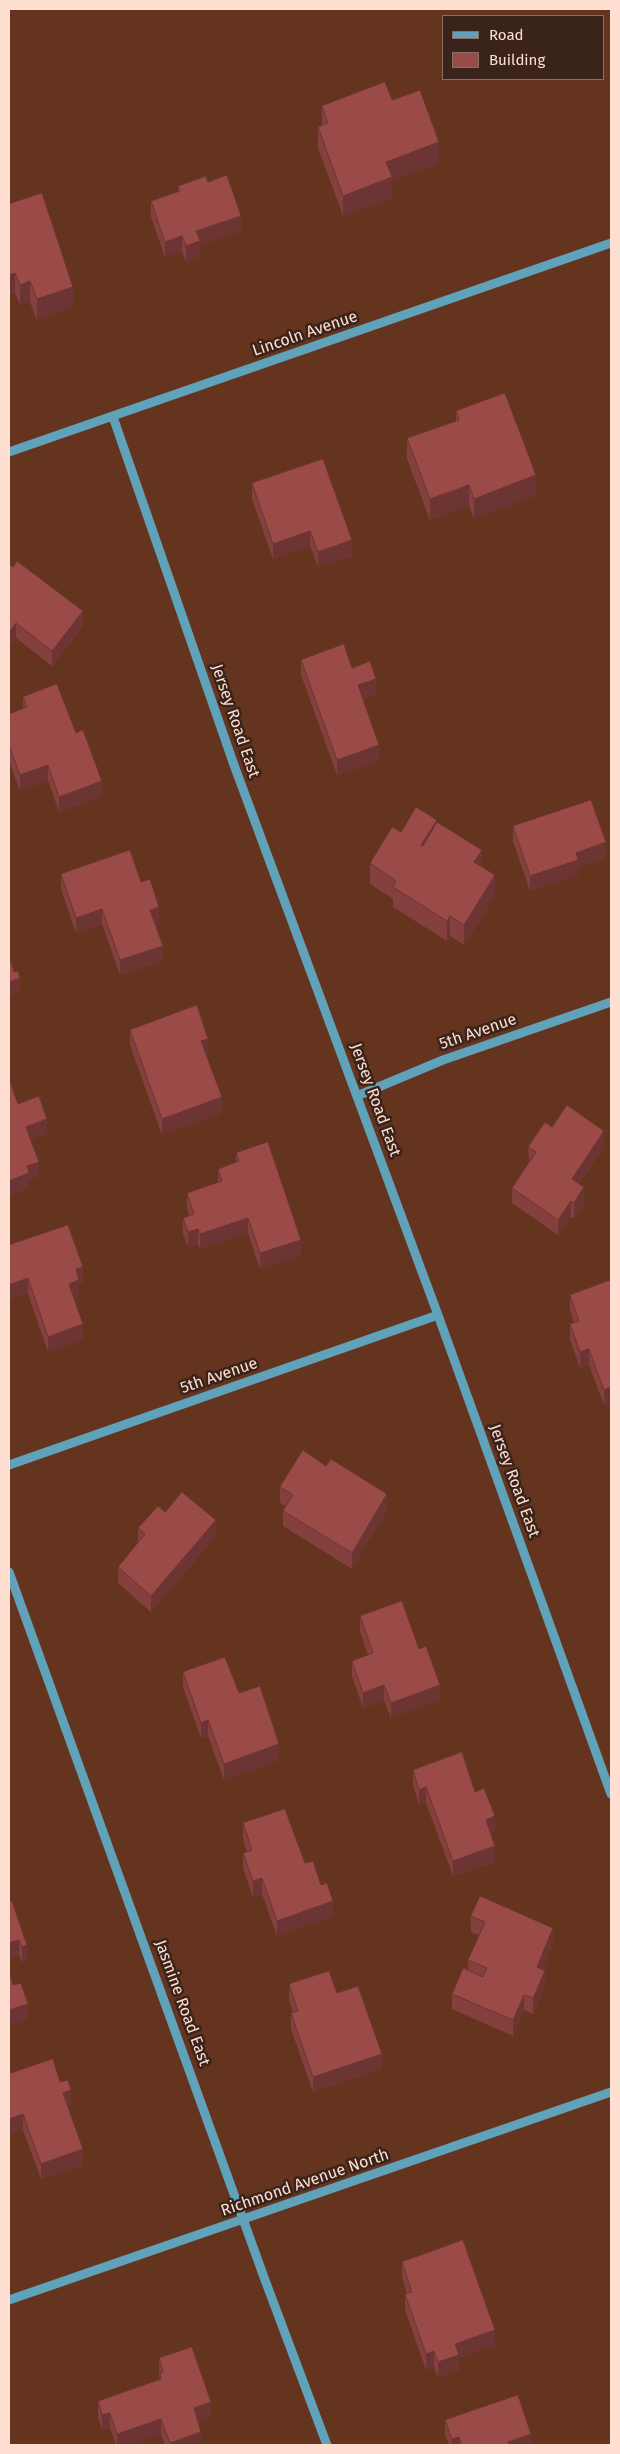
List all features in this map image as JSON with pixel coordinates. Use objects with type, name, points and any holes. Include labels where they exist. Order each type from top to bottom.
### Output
[{"type":"street","name":"Lincoln Avenue","points":[[9,452],[611,243]]},
{"type":"street","name":"Jersey Road East","points":[[113,417],[234,765],[438,1315],[611,1794]]},
{"type":"street","name":"5th Avenue","points":[[357,1096],[443,1060],[611,1002]]},
{"type":"street","name":"5th Avenue","points":[[9,1465],[438,1315]]},
{"type":"street","name":"Jasmine Road East","points":[[9,1572],[245,2220],[265,2280],[327,2445]]},
{"type":"street","name":"Richmond Avenue North","points":[[9,2300],[611,2092]]},
{"type":"building","points":[[385,82],[392,100],[420,90],[439,142],[386,162],[392,177],[343,196],[318,127],[328,123],[322,106]]},
{"type":"building","points":[[227,175],[241,216],[196,231],[200,241],[186,246],[182,236],[165,242],[151,201],[180,191],[178,186],[206,176],[208,182]]},
{"type":"building","points":[[42,193],[73,287],[37,299],[30,281],[20,285],[15,273],[9,275],[9,204]]},
{"type":"building","points":[[505,393],[536,475],[474,499],[469,485],[430,499],[407,438],[459,420],[456,411]]},
{"type":"building","points":[[323,459],[352,540],[318,552],[310,531],[273,544],[252,483]]},
{"type":"building","points":[[17,561],[83,611],[52,651],[16,623],[9,632],[9,564],[13,567]]},
{"type":"building","points":[[344,644],[352,668],[370,661],[376,679],[358,685],[379,745],[337,760],[301,660]]},
{"type":"building","points":[[57,684],[76,733],[83,730],[102,781],[59,797],[48,765],[20,775],[9,745],[9,714],[27,707],[23,697]]},
{"type":"building","points":[[591,800],[606,842],[576,853],[578,860],[530,876],[513,826]]},
{"type":"building","points":[[416,807],[437,820],[421,845],[423,846],[437,822],[482,850],[474,862],[495,875],[464,925],[450,916],[447,921],[393,887],[396,881],[370,863],[392,827],[401,832]]},
{"type":"building","points":[[130,850],[141,882],[150,879],[159,907],[150,910],[163,946],[120,960],[102,909],[76,918],[61,874]]},
{"type":"building","points":[[9,957],[14,972],[18,971],[20,978],[9,982]]},
{"type":"building","points":[[197,1005],[208,1039],[201,1041],[222,1097],[162,1119],[130,1030]]},
{"type":"building","points":[[9,1079],[18,1104],[39,1096],[47,1119],[26,1127],[39,1162],[27,1166],[29,1173],[9,1181]]},
{"type":"building","points":[[567,1105],[604,1131],[572,1179],[584,1187],[574,1203],[571,1201],[558,1220],[512,1188],[536,1152],[528,1147],[545,1122],[552,1127]]},
{"type":"building","points":[[268,1142],[301,1240],[260,1253],[248,1218],[200,1234],[198,1229],[188,1232],[183,1218],[194,1214],[187,1193],[222,1181],[218,1169],[239,1161],[236,1153]]},
{"type":"building","points":[[68,1225],[83,1267],[76,1269],[79,1280],[69,1284],[83,1324],[48,1337],[28,1278],[9,1285],[9,1245]]},
{"type":"building","points":[[611,1280],[611,1387],[604,1390],[589,1349],[580,1352],[570,1324],[579,1321],[570,1295]]},
{"type":"building","points":[[303,1450],[326,1466],[331,1459],[387,1494],[352,1553],[283,1511],[293,1495],[280,1487]]},
{"type":"building","points":[[182,1492],[216,1520],[151,1596],[118,1567],[145,1534],[138,1528],[158,1506],[165,1512]]},
{"type":"building","points":[[402,1601],[419,1649],[426,1646],[440,1685],[391,1703],[384,1685],[363,1693],[352,1661],[373,1653],[360,1616]]},
{"type":"building","points":[[225,1657],[239,1693],[260,1686],[279,1744],[224,1764],[208,1720],[201,1723],[183,1672]]},
{"type":"building","points":[[462,1752],[475,1792],[484,1788],[495,1816],[486,1820],[495,1846],[453,1861],[426,1787],[419,1790],[413,1770]]},
{"type":"building","points":[[285,1809],[305,1863],[313,1861],[321,1885],[327,1883],[333,1901],[277,1921],[262,1878],[253,1881],[243,1853],[252,1850],[243,1823]]},
{"type":"building","points":[[480,1896],[553,1928],[537,1967],[545,1971],[533,1998],[524,1995],[513,2020],[452,1994],[463,1968],[483,1977],[487,1968],[468,1960],[485,1922],[471,1916]]},
{"type":"building","points":[[12,1901],[27,1945],[22,1947],[19,1940],[9,1943],[9,1902]]},
{"type":"building","points":[[9,1971],[13,1985],[21,1983],[28,2004],[9,2010]]},
{"type":"building","points":[[329,1971],[337,1993],[358,1986],[382,2054],[313,2077],[291,2013],[298,2011],[289,1984]]},
{"type":"building","points":[[53,2059],[60,2082],[68,2080],[71,2090],[63,2093],[83,2149],[41,2164],[23,2114],[9,2119],[9,2069],[10,2073]]},
{"type":"building","points":[[463,2240],[495,2330],[455,2344],[459,2355],[438,2362],[434,2351],[426,2354],[405,2294],[412,2292],[402,2262]]},
{"type":"building","points":[[192,2347],[211,2402],[194,2408],[201,2432],[170,2443],[161,2419],[117,2434],[110,2413],[102,2415],[98,2401],[161,2379],[160,2374],[163,2372],[159,2358]]},
{"type":"building","points":[[518,2395],[531,2434],[508,2442],[509,2445],[462,2445],[459,2437],[452,2439],[445,2420]]}]
